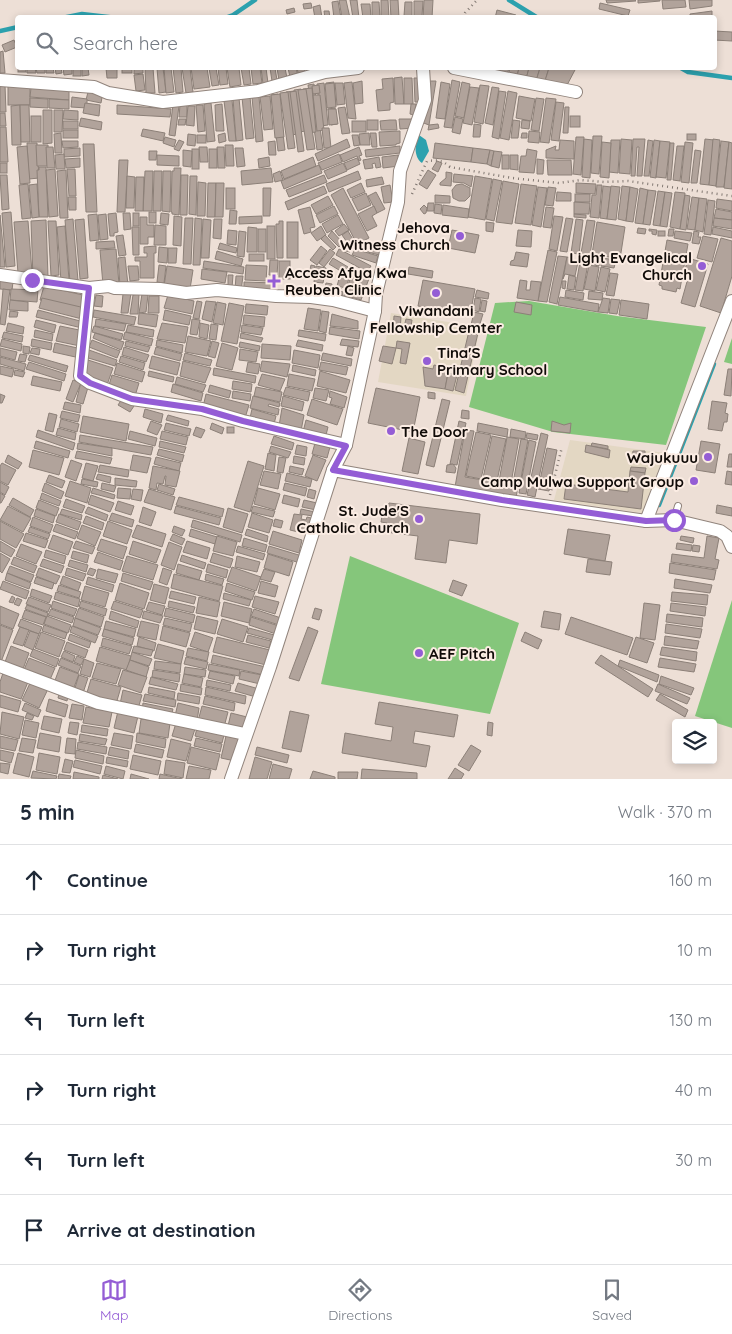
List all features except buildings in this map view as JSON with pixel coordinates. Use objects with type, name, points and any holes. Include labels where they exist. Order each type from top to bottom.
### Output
[{"type":"street","points":[[0,80],[94,86],[108,92],[163,102],[258,91],[324,72],[341,70]]},
{"type":"street","points":[[231,779],[245,734],[270,667],[333,470],[346,446],[375,311],[376,294],[398,202],[400,171],[425,100],[423,70]]},
{"type":"street","points":[[464,70],[576,92]]},
{"type":"street","points":[[0,275],[89,288],[109,286],[115,288],[160,289],[186,292],[217,290],[276,296],[311,297],[333,300],[375,311]]},
{"type":"street","points":[[89,288],[80,376],[90,383],[132,399],[202,409],[346,446]]},
{"type":"street","points":[[646,521],[732,301]]},
{"type":"street","points":[[333,470],[502,500],[646,521],[674,520],[720,531],[727,536],[732,547]]},
{"type":"street","points":[[0,666],[98,703],[245,734]]},
{"type":"lane","points":[[674,520],[678,506]]},
{"type":"path","points":[[465,15],[477,0]]},
{"type":"path","points":[[398,202],[414,194],[427,160],[438,160],[450,167],[512,178],[559,183],[581,180],[604,182],[628,181],[732,196]]},
{"type":"path","points":[[549,506],[551,488],[562,447]]},
{"type":"shaded area","name":"Tina'S Primary School","points":[[391,313],[480,327],[466,396],[378,382]]},
{"type":"shaded area","points":[[570,440],[665,453],[642,513],[554,500]]},
{"type":"green space","points":[[529,301],[617,316],[706,327],[666,445],[553,432],[469,407],[495,303]]},
{"type":"green space","points":[[732,338],[732,364],[724,362]]},
{"type":"green space","name":"AEF Pitch","points":[[350,556],[519,623],[490,714],[321,684]]},
{"type":"green space","points":[[732,600],[732,728],[717,723],[717,719],[704,719],[695,716]]},
{"type":"water","points":[[419,135],[426,140],[429,151],[422,163],[417,158],[416,150],[416,142]]},
{"type":"waterway","points":[[233,15],[255,0]]},
{"type":"waterway","points":[[509,0],[533,15]]},
{"type":"waterway","points":[[77,15],[91,15]]},
{"type":"waterway","points":[[0,31],[15,28]]},
{"type":"waterway","points":[[684,70],[732,78]]},
{"type":"waterway","points":[[659,505],[714,364]]},
{"type":"place","name":"Jehova Witness Church","points":[[460,236]]},
{"type":"place","name":"Light Evangelical Church","points":[[702,266]]},
{"type":"place","name":"Access Afya Kwa Reuben Clinic","points":[[274,281]]},
{"type":"place","name":"Viwandani Fellowship Cemter","points":[[436,293]]},
{"type":"place","name":"Tina'S Primary School","points":[[427,361]]},
{"type":"place","name":"The Door","points":[[391,431]]},
{"type":"place","name":"Wajukuuu","points":[[708,457]]},
{"type":"place","name":"Camp Mulwa Support Group","points":[[694,481]]},
{"type":"place","name":"St. Jude'S Catholic Church","points":[[419,519]]},
{"type":"place","name":"AEF Pitch","points":[[419,653]]},
{"type":"route","points":[[32,280],[89,288],[80,376],[90,383],[132,399],[202,409],[346,446],[333,470],[502,500],[646,521],[674,520]]}]
